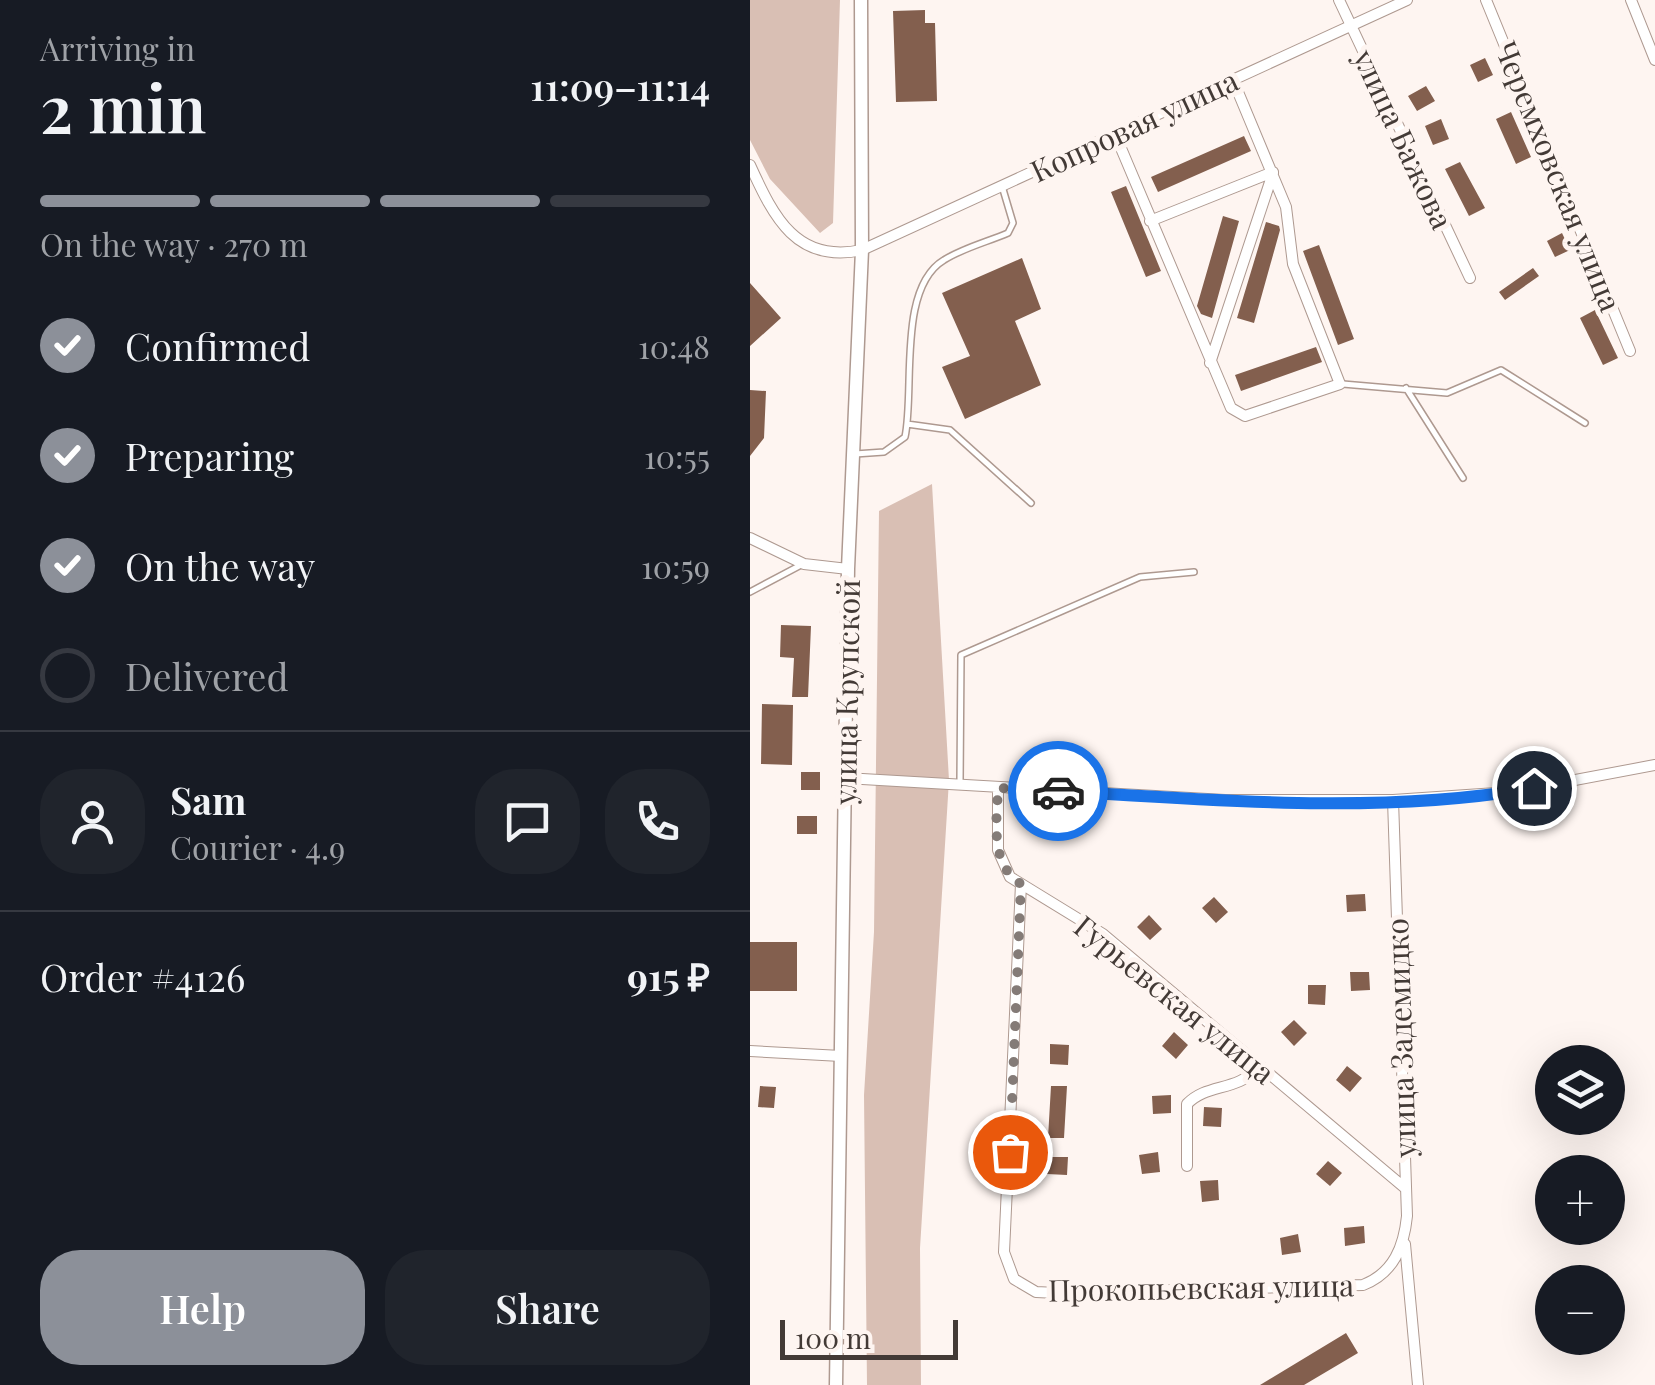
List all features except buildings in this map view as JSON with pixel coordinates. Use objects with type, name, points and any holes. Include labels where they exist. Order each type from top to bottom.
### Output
[{"type":"street","name":"улица Крупской","points":[[836,1385],[848,569],[862,250],[861,0]]},
{"type":"street","name":"улица Бажова","points":[[1339,0],[1470,278]]},
{"type":"street","name":"Копровая улица","points":[[862,250],[1407,0]]},
{"type":"street","name":"Черемховская улица","points":[[1486,0],[1630,352]]},
{"type":"street","points":[[1631,0],[1655,60]]},
{"type":"street","points":[[1115,134],[1231,408],[1245,416],[1340,384],[1292,264],[1286,207],[1233,80]]},
{"type":"street","points":[[750,166],[768,207],[805,247],[835,256],[862,250]]},
{"type":"street","points":[[1150,221],[1273,172]]},
{"type":"street","points":[[1210,363],[1273,172]]},
{"type":"street","points":[[750,538],[804,564],[848,569]]},
{"type":"street","points":[[845,778],[1225,800],[1393,800],[1512,792],[1655,765]]},
{"type":"street","name":"Гурьевская улица","points":[[998,788],[998,850],[1010,877],[1103,934],[1404,1188]]},
{"type":"street","name":"улица Задемидко","points":[[1393,800],[1405,1238],[1418,1385]]},
{"type":"street","name":"Прокопьевская улица","points":[[1021,884],[1004,1252],[1014,1279],[1036,1292],[1058,1294],[1364,1285],[1387,1270],[1405,1238]]},
{"type":"street","points":[[750,1051],[841,1056]]},
{"type":"street","points":[[1186,1166],[1188,1104],[1198,1095],[1243,1084],[1258,1068]]},
{"type":"lane","points":[[853,454],[884,452],[897,446],[907,424],[911,340],[924,281],[941,261],[1008,233],[1013,223],[1002,186]]},
{"type":"lane","points":[[1340,384],[1447,393],[1501,370],[1585,424]]},
{"type":"lane","points":[[1406,388],[1463,478]]},
{"type":"lane","points":[[907,424],[950,430],[1031,503]]},
{"type":"lane","points":[[750,592],[804,564]]},
{"type":"lane","points":[[960,785],[961,655],[1140,578],[1194,572]]},
{"type":"shaded area","points":[[750,0],[840,0],[833,223],[820,233],[770,179],[750,140]]},
{"type":"shaded area","points":[[932,484],[949,780],[920,1248],[921,1385],[867,1385],[864,1095],[874,932],[879,511]]},
{"type":"way so far","points":[[1010,1152],[1021,884],[1010,877],[998,850],[998,788],[1058,791]]},
{"type":"route","points":[[1058,791],[1225,800],[1393,800],[1534,788]]}]
